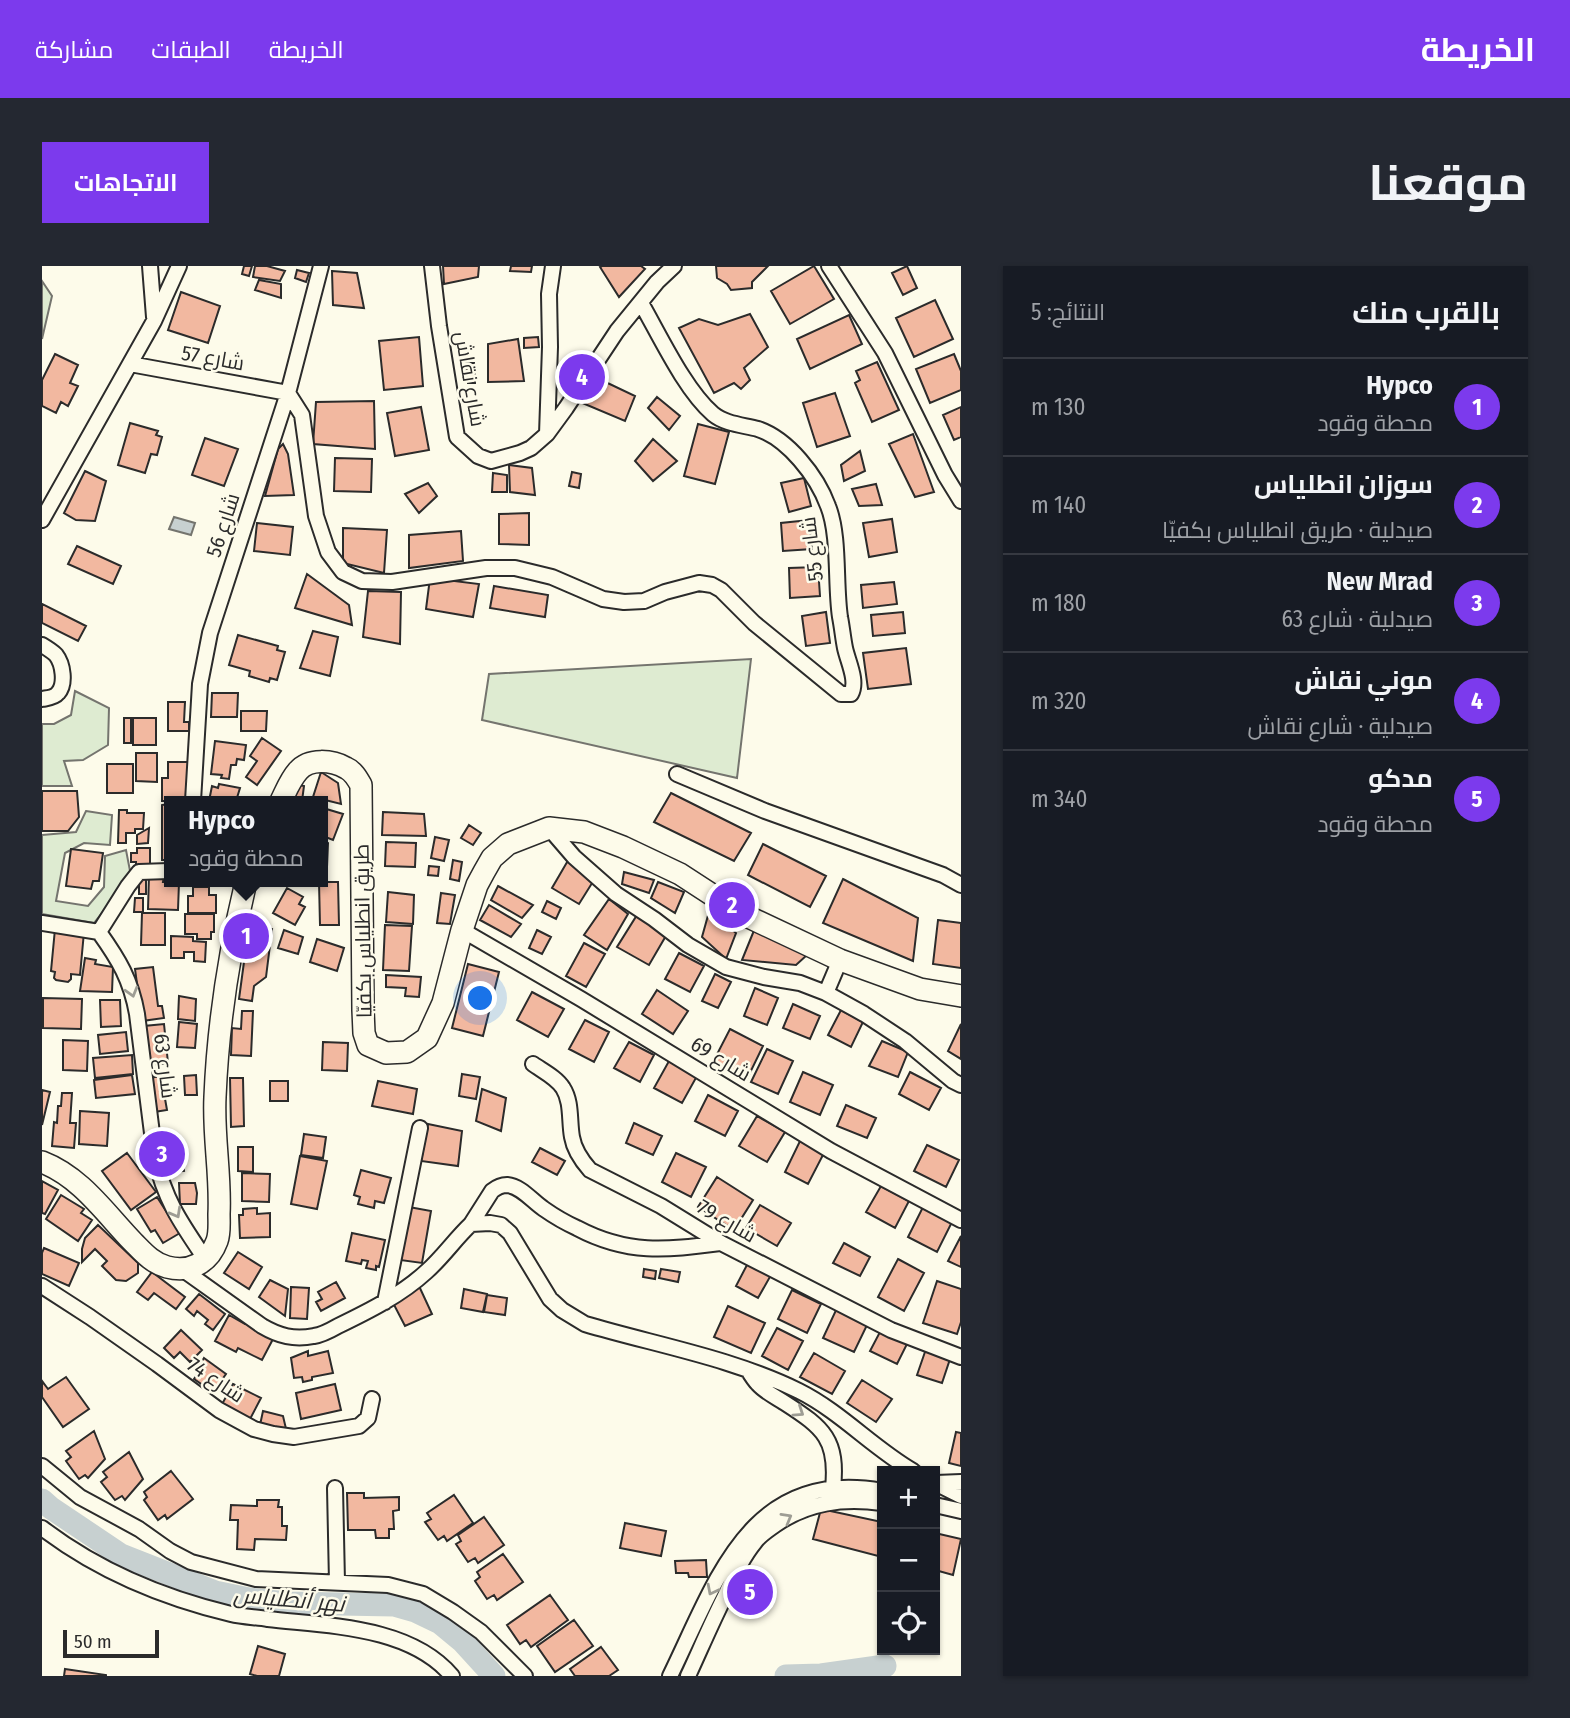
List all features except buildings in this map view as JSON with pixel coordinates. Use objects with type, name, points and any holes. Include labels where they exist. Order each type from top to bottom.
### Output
[{"type":"highway","name":"طريق انطلياس بكفيّا","points":[[284,796],[299,769],[316,762],[346,767],[361,785],[362,1010],[368,1045],[386,1053],[407,1052],[427,1038],[443,1003],[477,885],[492,858],[508,844],[549,828],[584,832],[623,847],[680,874],[740,913],[840,960],[920,989],[961,996]]},
{"type":"highway","points":[[42,1162],[68,1175],[82,1186],[149,1258],[165,1267],[181,1269],[196,1267],[206,1259],[218,1237],[220,1204],[215,1100],[221,1013],[245,887]]},
{"type":"street","points":[[150,266],[154,321]]},
{"type":"street","points":[[42,520],[154,321],[179,266]]},
{"type":"street","name":"شارع 56","points":[[193,796],[200,684],[210,633],[288,393],[321,266]]},
{"type":"street","name":"شارع نقاش","points":[[432,266],[457,437],[478,456],[491,461],[531,448],[547,434],[617,331],[657,282],[674,266]]},
{"type":"street","points":[[547,434],[549,294],[553,266]]},
{"type":"street","points":[[829,266],[885,353],[945,475],[961,501]]},
{"type":"street","name":"شارع 55","points":[[288,393],[302,415],[316,516],[328,552],[344,572],[362,581],[392,582],[486,568],[515,568],[541,573],[603,599],[624,602],[644,601],[691,584],[712,585],[721,590],[762,631],[841,694],[852,694],[854,687],[839,610],[833,530],[829,507],[818,486],[801,461],[779,439],[766,432],[717,417],[702,404],[640,303]]},
{"type":"street","name":"شارع 57","points":[[130,364],[288,393]]},
{"type":"street","points":[[42,645],[55,655],[62,670],[58,694],[42,699]]},
{"type":"street","points":[[677,774],[765,811],[943,875],[961,885]]},
{"type":"street","points":[[549,828],[574,857],[616,894],[688,945],[726,967],[800,983],[826,993],[905,1041],[961,1085]]},
{"type":"street","points":[[42,923],[99,932],[139,872],[164,871]]},
{"type":"street","name":"شارع 69","points":[[462,930],[831,1151],[961,1220]]},
{"type":"street","name":"شارع 63","points":[[99,932],[118,958],[134,995],[155,1157],[164,1188],[177,1217],[206,1259]]},
{"type":"street","points":[[826,993],[840,960]]},
{"type":"street","name":"شارع 79","points":[[533,1065],[564,1089],[572,1140],[590,1170],[661,1206],[721,1243],[891,1330],[961,1357]]},
{"type":"street","points":[[385,1302],[421,1128]]},
{"type":"street","points":[[181,1269],[262,1326],[283,1336],[296,1338],[317,1336],[385,1302],[411,1285],[427,1272],[471,1224],[492,1191],[498,1187],[508,1185],[516,1188],[544,1210],[599,1239],[620,1246],[650,1250],[721,1243]]},
{"type":"street","points":[[471,1224],[501,1225],[510,1233],[550,1298],[562,1310],[584,1324],[747,1369],[789,1387],[826,1408],[905,1466]]},
{"type":"street","name":"شارع 74","points":[[42,1286],[219,1410],[254,1429],[294,1437],[359,1426],[368,1418],[372,1399]]},
{"type":"street","points":[[747,1369],[758,1385],[824,1433],[833,1454],[833,1488]]},
{"type":"street","points":[[42,1466],[80,1497],[139,1529],[191,1562],[256,1579],[388,1585],[423,1594],[453,1612],[525,1676]]},
{"type":"street","points":[[940,1483],[961,1482]]},
{"type":"street","points":[[940,1486],[961,1496]]},
{"type":"street","points":[[670,1676],[715,1584],[746,1534],[772,1511],[791,1499],[833,1488],[859,1487],[877,1490]]},
{"type":"street","points":[[335,1488],[337,1583]]},
{"type":"street","points":[[688,1676],[738,1566],[763,1533],[788,1516],[817,1505],[859,1500],[877,1502]]},
{"type":"street","points":[[940,1506],[961,1510]]},
{"type":"street","points":[[42,1528],[73,1550],[155,1591],[233,1615],[382,1635],[423,1651],[445,1667],[452,1676]]},
{"type":"green space","points":[[42,281],[52,296],[42,339]]},
{"type":"green space","points":[[751,659],[737,778],[482,720],[489,674]]},
{"type":"green space","points":[[75,691],[109,708],[108,745],[83,760],[64,761],[72,786],[42,786],[42,724],[54,724],[71,715]]},
{"type":"green space","points":[[86,811],[112,815],[110,845],[84,843],[65,853],[56,901],[88,906],[104,887],[105,856],[126,850],[131,876],[94,923],[42,914],[42,835],[76,832]]},
{"type":"shaded area","points":[[174,517],[195,523],[191,535],[169,529]]},
{"type":"waterway","name":"نهر أنطلياس","points":[[42,1500],[121,1555],[215,1592],[287,1603],[394,1605],[415,1611],[440,1623],[463,1642],[494,1676]]},
{"type":"waterway","name":"نهر أنطلياس","points":[[786,1676],[821,1675],[885,1666]]},
{"type":"place","name":"موني نقاش","points":[[582,377]]},
{"type":"place","name":"سوزان انطلياس","points":[[732,905]]},
{"type":"place","name":"Hypco","points":[[246,936]]},
{"type":"place","name":"New Mrad","points":[[162,1154]]},
{"type":"place","name":"مدكو","points":[[750,1592]]}]
